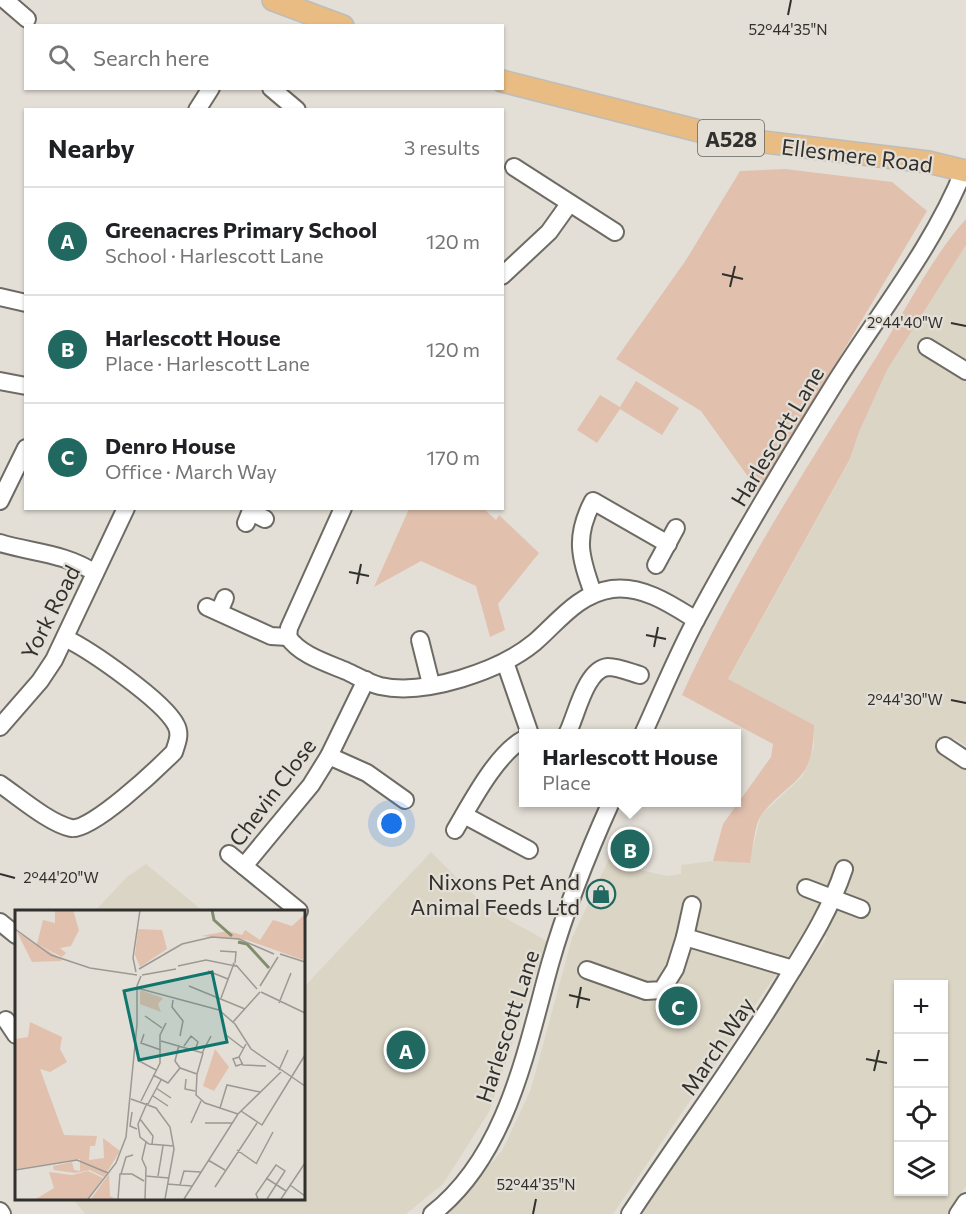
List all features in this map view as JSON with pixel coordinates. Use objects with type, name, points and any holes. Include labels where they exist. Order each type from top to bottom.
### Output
[{"type":"main road","points":[[273,0],[338,24]]},
{"type":"main road","name":"Ellesmere Road","points":[[504,82],[723,137],[928,162],[965,171]]},
{"type":"street","points":[[5,0],[27,19]]},
{"type":"street","points":[[198,108],[210,90]]},
{"type":"street","points":[[273,90],[287,107]]},
{"type":"street","points":[[514,167],[615,232]]},
{"type":"street","name":"Harlescott Lane","points":[[645,729],[696,620],[795,447],[873,322],[930,241],[965,171]]},
{"type":"street","points":[[504,274],[549,232],[569,204]]},
{"type":"street","points":[[0,297],[24,303]]},
{"type":"street","points":[[927,347],[966,371]]},
{"type":"street","points":[[0,381],[24,386]]},
{"type":"street","points":[[0,501],[24,452]]},
{"type":"street","points":[[593,593],[581,560],[580,540],[582,521],[593,501],[668,544]]},
{"type":"street","name":"York Road","points":[[0,727],[40,681],[65,638],[125,510]]},
{"type":"street","points":[[288,637],[289,628],[341,510]]},
{"type":"street","points":[[656,565],[676,528]]},
{"type":"street","points":[[0,543],[60,555],[77,561],[95,573]]},
{"type":"street","points":[[217,606],[271,636],[288,637],[299,649],[366,680],[394,687],[431,684],[466,676],[505,662],[534,643],[573,606],[593,593],[614,589],[636,590],[668,603],[696,620]]},
{"type":"street","points":[[0,784],[60,824],[74,829],[96,820],[174,752],[179,739],[177,726],[167,713],[109,664],[65,638]]},
{"type":"street","points":[[420,640],[431,684]]},
{"type":"street","points":[[505,662],[528,729]]},
{"type":"street","points":[[569,729],[582,695],[597,672],[605,667],[640,675]]},
{"type":"street","name":"Chevin Close","points":[[244,866],[311,784],[329,756],[366,680]]},
{"type":"street","points":[[455,830],[511,748],[519,742]]},
{"type":"street","points":[[945,746],[966,760]]},
{"type":"street","points":[[329,756],[384,783],[405,800]]},
{"type":"street","name":"Harlescott Lane","points":[[432,1214],[446,1203],[475,1169],[502,1116],[534,1025],[575,885],[609,807]]},
{"type":"street","points":[[464,815],[530,850]]},
{"type":"street","name":"Chevin Close","points":[[229,854],[299,910]]},
{"type":"street","name":"March Way","points":[[630,1214],[745,1048],[815,936],[834,898],[844,870]]},
{"type":"street","points":[[806,888],[861,909]]},
{"type":"street","points":[[587,970],[646,991],[662,990],[669,980],[685,937],[692,905]]},
{"type":"street","points":[[0,922],[15,934]]},
{"type":"street","points":[[685,937],[793,969]]},
{"type":"street","points":[[6,1020],[15,1034]]},
{"type":"street","points":[[958,1214],[966,1202]]},
{"type":"shaded area","points":[[785,169],[892,182],[927,211],[759,492],[701,411],[616,359],[686,260],[740,171]]},
{"type":"shaded area","points":[[966,219],[966,245],[887,370],[859,432],[850,459],[728,679],[814,725],[810,758],[799,777],[759,818],[750,863],[713,861],[723,824],[735,807],[741,807],[741,799],[771,757],[773,744],[682,695],[725,608],[774,522],[954,233]]},
{"type":"shaded area","points":[[966,245],[966,746],[954,738],[940,753],[952,763],[966,770],[966,1186],[947,1214],[637,1214],[827,937],[809,926],[613,1214],[446,1214],[502,1151],[531,1089],[572,938],[609,859],[623,866],[667,876],[681,874],[681,865],[713,861],[749,863],[761,815],[802,777],[814,747],[814,725],[728,680],[850,460],[859,432],[887,370]]},
{"type":"shaded area","points":[[636,381],[679,408],[662,435],[620,409],[597,443],[577,430],[600,395],[620,407]]},
{"type":"shaded area","points":[[409,510],[485,510],[496,520],[499,515],[539,553],[498,604],[505,630],[490,637],[476,586],[421,561],[374,587]]},
{"type":"shaded area","points":[[431,852],[487,908],[547,941],[489,1112],[443,1184],[406,1214],[85,1214],[73,1199],[304,1199],[304,987]]},
{"type":"shaded area","points":[[146,864],[202,910],[96,910],[127,877]]},
{"type":"place","name":"Harlescott House","points":[[630,849]]},
{"type":"place","name":"Nixons Pet And Animal Feeds Ltd","points":[[601,894]]},
{"type":"place","name":"Denro House","points":[[678,1006]]},
{"type":"place","name":"Greenacres Primary School","points":[[406,1050]]}]
